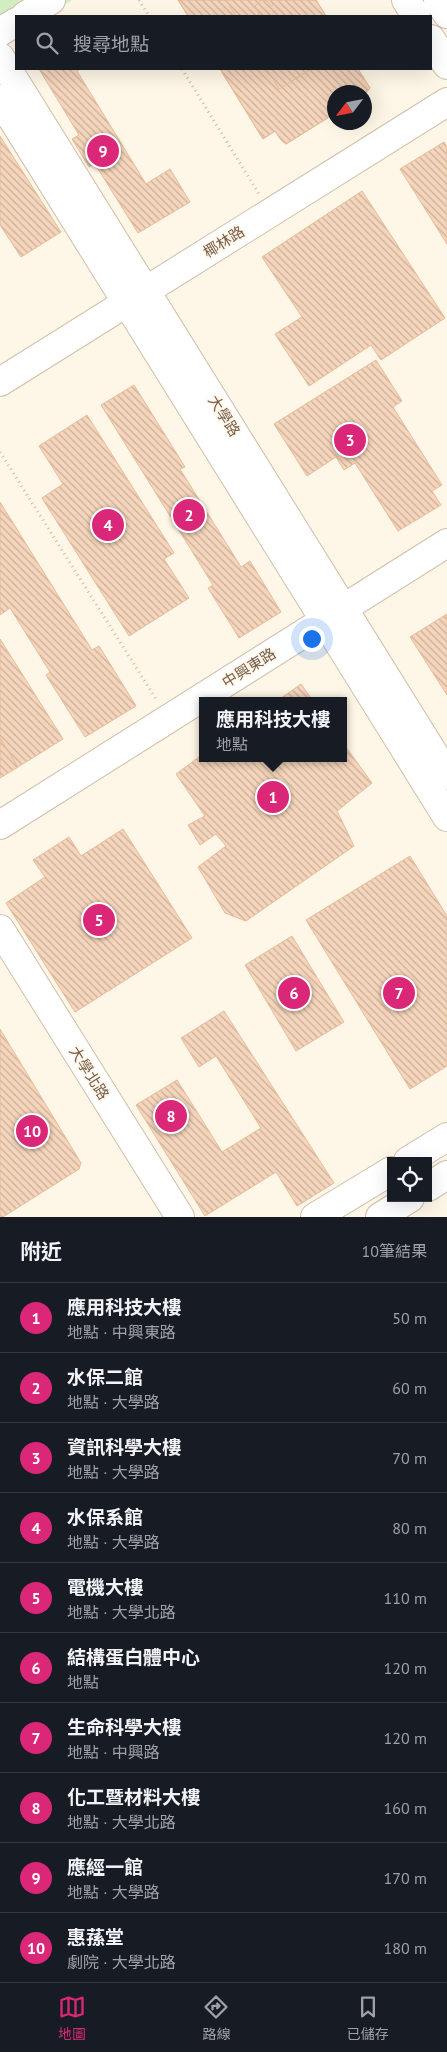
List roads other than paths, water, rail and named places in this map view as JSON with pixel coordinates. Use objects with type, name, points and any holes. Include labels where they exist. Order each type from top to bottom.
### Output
[{"type":"street","points":[[27,15],[51,0]]},
{"type":"street","points":[[406,0],[415,15]]},
{"type":"street","points":[[438,0],[447,14]]},
{"type":"street","points":[[0,32],[15,23]]},
{"type":"street","points":[[432,41],[447,65]]},
{"type":"street","name":"大學路","points":[[0,57],[136,296],[334,614],[447,817]]},
{"type":"street","name":"大學路","points":[[0,99],[136,296]]},
{"type":"street","name":"椰林路","points":[[0,382],[447,102]]},
{"type":"street","name":"中興東路","points":[[203,697],[447,543]]},
{"type":"street","name":"大學路","points":[[334,614],[447,776]]},
{"type":"street","name":"中興東路","points":[[0,825],[199,699]]},
{"type":"street","name":"大學北路","points":[[0,929],[180,1217]]},
{"type":"street","points":[[414,1157],[447,1137]]},
{"type":"street","points":[[315,1217],[387,1173]]},
{"type":"street","points":[[432,1184],[447,1175]]},
{"type":"street","points":[[380,1217],[404,1202]]},
{"type":"place","name":"應經一館","points":[[103,151]]},
{"type":"place","name":"資訊科學大樓","points":[[350,440]]},
{"type":"place","name":"水保二館","points":[[189,515]]},
{"type":"place","name":"水保系館","points":[[108,525]]},
{"type":"place","name":"應用科技大樓","points":[[273,797]]},
{"type":"place","name":"電機大樓","points":[[99,920]]},
{"type":"place","name":"結構蛋白體中心","points":[[294,993]]},
{"type":"place","name":"生命科學大樓","points":[[399,993]]},
{"type":"place","name":"化工暨材料大樓","points":[[171,1116]]},
{"type":"place","name":"惠蓀堂","points":[[32,1131]]}]
